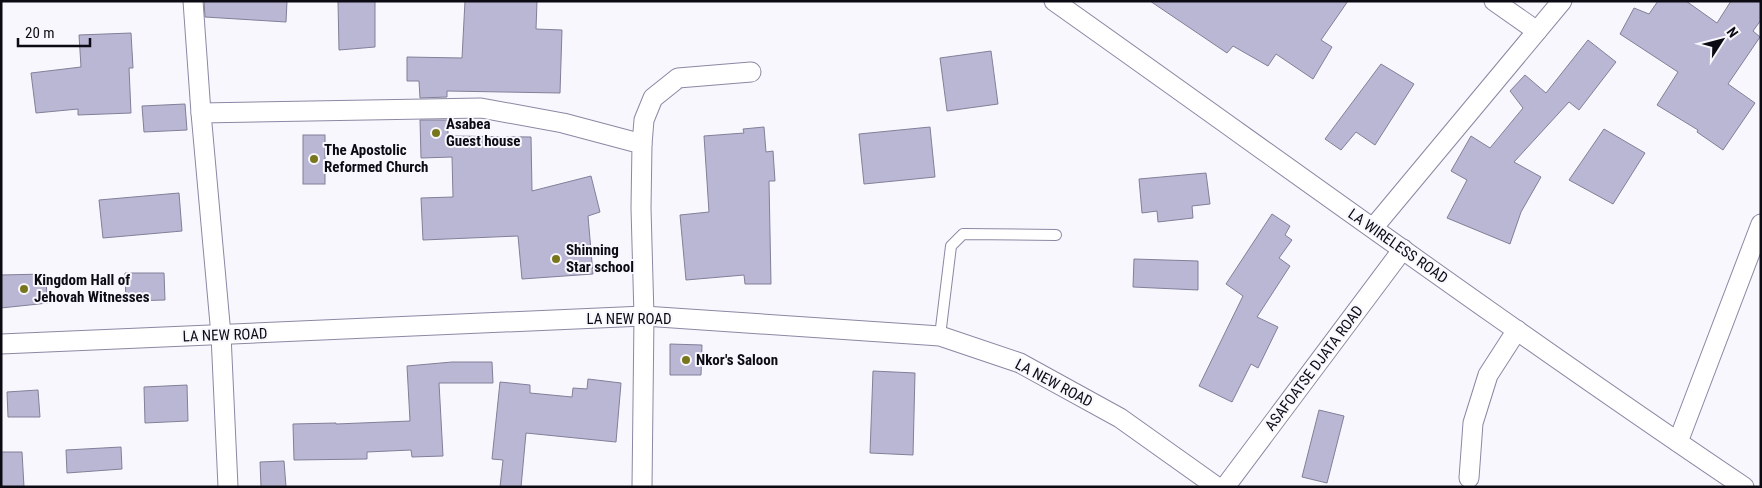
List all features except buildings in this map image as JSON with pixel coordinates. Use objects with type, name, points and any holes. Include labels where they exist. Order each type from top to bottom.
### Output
[{"type":"street","points":[[193,1],[221,335],[228,487]]},
{"type":"street","name":"LA WIRELESS ROAD","points":[[1054,1],[1517,330],[1744,487]]},
{"type":"street","points":[[1494,1],[1537,32]]},
{"type":"street","points":[[1373,228],[1562,1]]},
{"type":"street","points":[[642,487],[644,316],[641,208],[644,120],[653,98],[678,78],[751,72]]},
{"type":"street","points":[[201,113],[481,108],[563,123],[642,144]]},
{"type":"street","points":[[1678,442],[1761,224]]},
{"type":"street","name":"ASAFOATSE DJATA ROAD","points":[[1225,487],[1403,249]]},
{"type":"street","name":"LA NEW ROAD","points":[[1,344],[644,316],[940,336],[1020,363],[1120,418],[1217,487]]},
{"type":"street","points":[[1468,478],[1473,423],[1488,375],[1517,330]]},
{"type":"lane","points":[[940,336],[951,246],[963,234],[1056,236]]},
{"type":"place","name":"Asabea Guest house","points":[[436,133]]},
{"type":"place","name":"The Apostolic Reformed Church","points":[[314,159]]},
{"type":"place","name":"Shinning Star school","points":[[556,259]]},
{"type":"place","name":"Kingdom Hall of Jehovah Witnesses","points":[[24,289]]},
{"type":"place","name":"Nkor's Saloon","points":[[686,360]]}]
